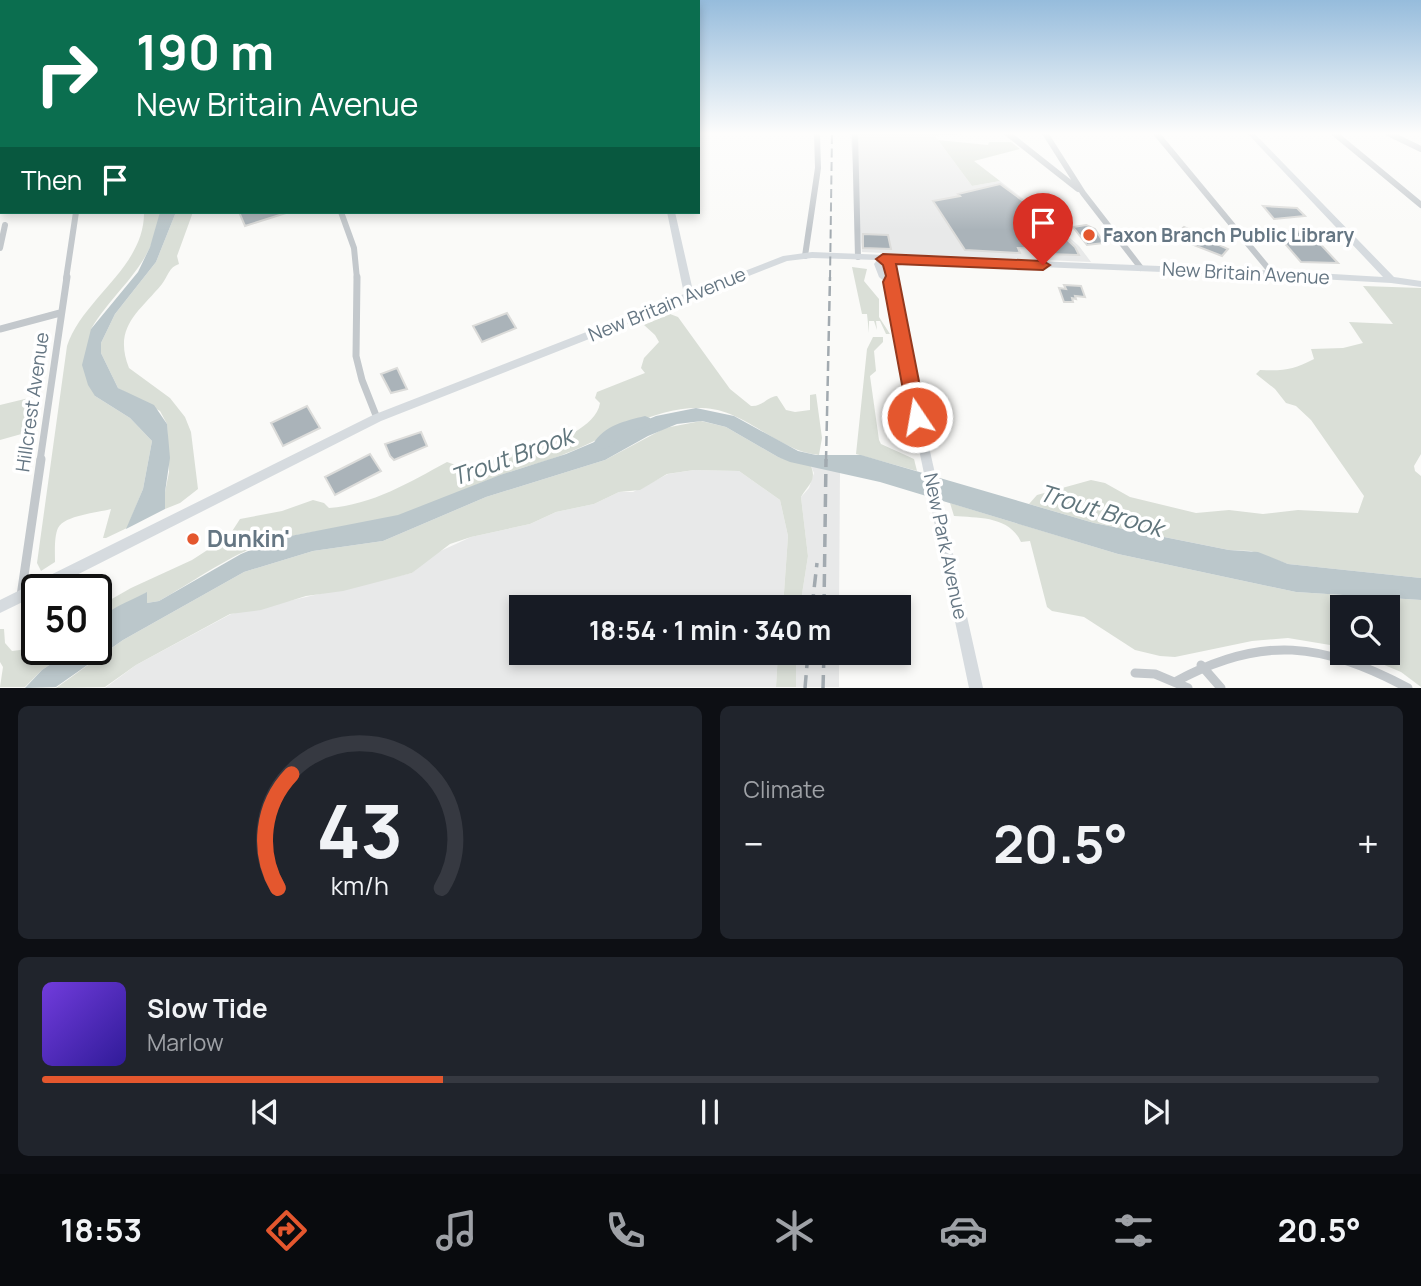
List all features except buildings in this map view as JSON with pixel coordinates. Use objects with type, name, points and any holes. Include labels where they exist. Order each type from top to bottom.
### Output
[{"type":"main road","points":[[1281,165],[1391,279]]},
{"type":"main road","points":[[671,214],[689,295]]},
{"type":"main road","name":"New Britain Avenue","points":[[65,574],[377,418],[769,263],[805,256],[858,257],[1391,279],[1421,278]]},
{"type":"main road","name":"New Park Avenue","points":[[883,259],[878,264],[883,276],[890,282],[976,688]]},
{"type":"main road","name":"New Britain Avenue","points":[[1391,279],[1421,284]]},
{"type":"main road","name":"New Britain Avenue","points":[[0,607],[21,596]]},
{"type":"street","points":[[805,256],[818,165]]},
{"type":"street","points":[[856,165],[858,257]]},
{"type":"street","points":[[1048,165],[1083,193]]},
{"type":"street","points":[[1065,165],[1083,193],[1142,268]]},
{"type":"street","points":[[1182,165],[1272,274]]},
{"type":"street","points":[[1373,165],[1421,205]]},
{"type":"street","name":"Hillcrest Avenue","points":[[24,574],[76,214]]},
{"type":"street","points":[[342,214],[354,239],[357,257],[356,355],[360,375],[377,418]]},
{"type":"street","points":[[0,248],[5,225]]},
{"type":"street","points":[[0,329],[60,313]]},
{"type":"street","points":[[1175,682],[1201,665],[1246,652],[1291,649],[1331,654],[1377,670],[1408,688]]},
{"type":"street","points":[[1201,665],[1222,688]]},
{"type":"street","points":[[1135,673],[1155,674],[1188,688]]},
{"type":"shaded area","points":[[853,165],[957,165],[972,186],[1000,181],[1079,246],[1091,262],[862,252]]},
{"type":"shaded area","points":[[957,165],[979,165],[1000,181],[972,186]]},
{"type":"shaded area","points":[[144,214],[160,214],[156,231],[142,262],[91,329],[95,396],[130,418],[152,441],[143,489],[127,528],[106,538],[103,538],[111,509],[74,517],[62,524],[56,536],[55,562],[41,571],[37,563],[67,346],[86,313],[124,266],[142,232]]},
{"type":"shaded area","points":[[159,214],[175,214],[156,262],[115,314],[101,343],[101,353],[118,388],[154,405],[167,424],[170,458],[165,509],[126,529],[143,489],[152,441],[130,418],[95,396],[88,385],[82,365],[91,329],[138,272],[150,247]]},
{"type":"shaded area","points":[[175,214],[192,214],[177,256],[179,264],[171,270],[130,322],[124,342],[129,368],[170,398],[185,417],[191,432],[198,489],[180,503],[165,509],[169,472],[167,424],[160,411],[118,388],[101,353],[101,343],[115,314],[156,262]]},
{"type":"shaded area","points":[[852,267],[867,269],[864,281],[879,299],[879,317],[890,334],[886,334],[880,321],[876,321],[877,330],[874,321],[869,321],[869,333],[867,314],[862,314]]},
{"type":"shaded area","points":[[1363,286],[1421,288],[1421,454],[1414,466],[1421,476],[1421,578],[1288,564],[1251,551],[1229,550],[1094,523],[1029,504],[1037,495],[1091,480],[1105,483],[1130,497],[1196,513],[1229,510],[1263,514],[1298,510],[1358,513],[1364,496],[1311,420],[1296,406],[1286,403],[1275,389],[1256,374],[1260,370],[1288,369],[1307,363],[1314,359],[1311,349],[1343,348],[1363,343],[1349,322],[1393,324]]},
{"type":"shaded area","points":[[670,314],[678,317],[730,389],[751,406],[777,396],[786,410],[810,410],[810,395],[816,394],[822,438],[819,455],[789,446],[747,422],[718,410],[702,408],[667,412],[633,423],[559,456],[501,475],[397,516],[291,536],[257,546],[220,564],[159,601],[147,603],[146,593],[112,611],[112,599],[192,560],[229,536],[240,519],[282,511],[313,500],[324,503],[329,508],[345,506],[390,491],[447,462],[467,469],[575,432],[597,412],[600,403],[595,398],[597,392],[645,373],[641,368],[644,358],[659,342],[644,325]]},
{"type":"shaded area","points":[[873,337],[883,337],[883,342],[874,351],[876,371],[870,376],[879,440],[881,444],[914,459],[917,471],[856,454],[867,349]]},
{"type":"shaded area","points":[[33,397],[25,433],[0,440],[0,405]]},
{"type":"shaded area","points":[[696,408],[734,416],[798,451],[816,455],[861,455],[1094,523],[1229,550],[1258,552],[1288,564],[1421,578],[1421,600],[1400,599],[1400,595],[1296,592],[1118,554],[880,482],[790,462],[726,427],[702,421],[677,424],[648,436],[605,460],[486,497],[383,541],[313,551],[244,572],[112,648],[112,611],[147,592],[147,603],[159,601],[241,554],[280,538],[398,515],[500,475],[566,454],[656,416]]},
{"type":"shaded area","points":[[701,421],[726,427],[778,457],[811,466],[812,479],[801,497],[808,556],[802,595],[784,595],[788,536],[780,500],[739,471],[694,470],[667,474],[640,490],[619,492],[594,504],[556,512],[530,524],[450,544],[412,573],[343,591],[306,596],[261,610],[230,614],[136,665],[105,687],[56,688],[88,665],[112,665],[112,648],[123,640],[244,572],[313,551],[383,541],[486,497],[605,460],[665,428]]},
{"type":"shaded area","points":[[811,466],[840,471],[839,595],[802,595],[808,556],[801,497],[809,488],[814,473]]},
{"type":"shaded area","points":[[694,470],[739,471],[780,500],[788,536],[784,595],[509,595],[509,665],[777,665],[776,687],[105,688],[136,665],[231,614],[412,573],[434,554],[471,537],[530,524],[556,512],[594,504],[619,492],[633,492],[668,474]]},
{"type":"shaded area","points":[[950,503],[1118,554],[1296,592],[1343,595],[1330,595],[1330,645],[1288,638],[1252,641],[1175,657],[1135,650],[1084,617],[1052,611],[1047,607],[1030,541],[1021,542],[1009,527],[992,520],[954,516]]},
{"type":"shaded area","points":[[1400,599],[1421,600],[1421,687],[1401,672],[1384,665],[1400,665]]},
{"type":"shaded area","points":[[0,629],[4,629],[5,643],[12,651],[21,649],[21,665],[49,665],[25,687],[0,687],[3,667],[0,662]]},
{"type":"shaded area","points":[[49,665],[87,665],[56,687],[25,688]]},
{"type":"shaded area","points":[[777,665],[796,665],[796,687],[776,687]]},
{"type":"shaded area","points":[[796,665],[839,665],[839,687],[796,687]]},
{"type":"waterway","name":"Trout Brook","points":[[601,444],[621,428],[645,422]]},
{"type":"railway","points":[[830,279],[832,165]]},
{"type":"railway","points":[[826,461],[830,277]]},
{"type":"railway","points":[[824,595],[826,459]]},
{"type":"railway","points":[[813,595],[817,563]]},
{"type":"railway","points":[[805,688],[807,665]]},
{"type":"railway","points":[[823,688],[824,665]]},
{"type":"place","name":"Faxon Branch Public Library","points":[[1089,235]]},
{"type":"place","name":"Dunkin'","points":[[193,539]]},
{"type":"route","points":[[917,417],[890,282],[893,276],[889,263],[883,259],[1043,265]]}]
